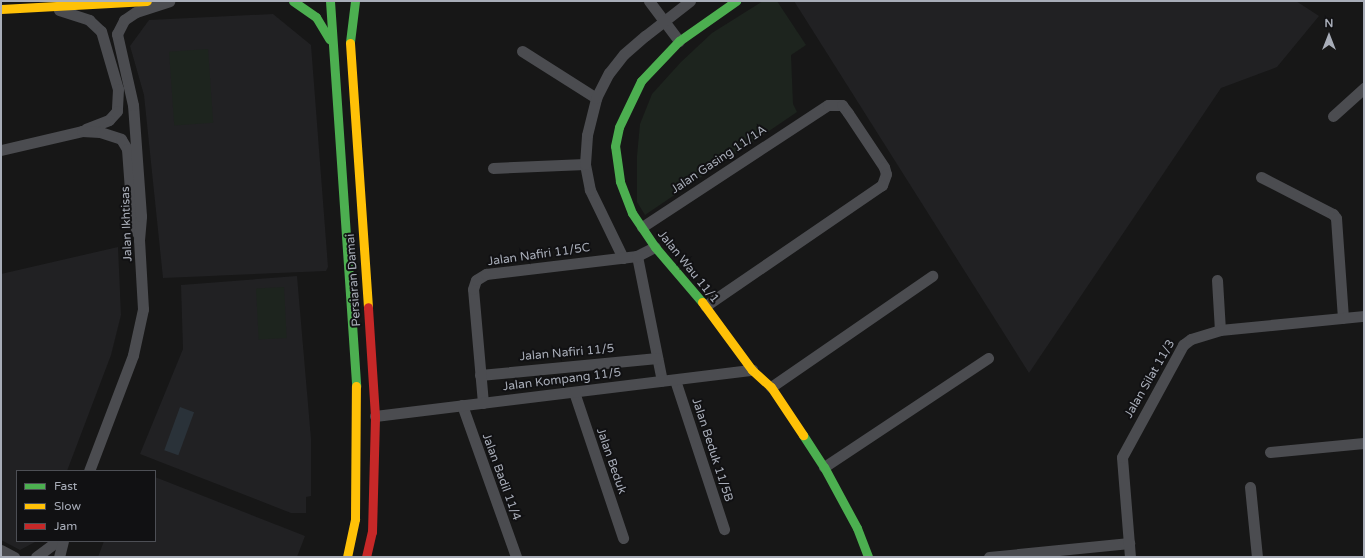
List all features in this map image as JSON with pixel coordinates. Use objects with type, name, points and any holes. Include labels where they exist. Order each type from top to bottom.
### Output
[{"type":"main road","points":[[1,9],[147,1]]},
{"type":"main road","points":[[293,1],[302,5],[316,17],[332,45]]},
{"type":"main road","name":"Persiaran Damai","points":[[330,1],[357,398],[354,519],[347,557]]},
{"type":"main road","points":[[345,1],[350,43]]},
{"type":"main road","name":"Persiaran Damai","points":[[355,1],[350,43],[375,416],[372,532],[366,557]]},
{"type":"main road","name":"Jalan Wau 11/1","points":[[736,1],[679,41],[641,81],[619,127],[615,146],[620,181],[625,200],[655,247],[705,306],[752,370],[771,387],[824,467],[850,514],[868,557]]},
{"type":"street","name":"Jalan Ikhtisas","points":[[89,470],[119,395],[140,330],[143,309],[140,240],[142,216],[133,105],[117,34],[124,20],[136,12],[169,1]]},
{"type":"street","points":[[650,1],[679,41]]},
{"type":"street","points":[[623,258],[597,207],[585,164],[586,135],[596,98],[609,74],[624,54],[663,20],[690,1]]},
{"type":"street","points":[[1,150],[82,131],[109,120],[117,111],[118,88],[106,40],[101,31],[89,20],[75,13],[45,7]]},
{"type":"street","points":[[522,51],[596,98]]},
{"type":"street","points":[[1333,116],[1364,88]]},
{"type":"street","name":"Jalan Gasing 11/1A","points":[[642,227],[811,114],[828,105],[842,105],[884,167],[885,179],[882,185],[705,306]]},
{"type":"street","points":[[82,131],[114,135],[121,139],[127,149],[132,217],[140,240]]},
{"type":"street","points":[[493,168],[585,164]]},
{"type":"street","points":[[1261,177],[1333,214],[1336,218],[1343,318]]},
{"type":"street","name":"Jalan Nafiri 11/5C","points":[[483,403],[473,289],[476,280],[486,274],[637,256],[655,247]]},
{"type":"street","points":[[637,256],[662,381]]},
{"type":"street","points":[[771,387],[932,276]]},
{"type":"street","points":[[1217,280],[1220,330]]},
{"type":"street","name":"Jalan Silat 11/3","points":[[1130,557],[1122,457],[1183,345],[1191,340],[1220,330],[1364,316]]},
{"type":"street","name":"Jalan Nafiri 11/5","points":[[480,375],[657,358]]},
{"type":"street","points":[[824,467],[988,358]]},
{"type":"street","name":"Jalan Kompang 11/5","points":[[375,416],[752,370]]},
{"type":"street","name":"Jalan Beduk 11/5B","points":[[675,380],[724,529]]},
{"type":"street","name":"Jalan Beduk","points":[[574,392],[623,538]]},
{"type":"street","name":"Jalan Badil 11/4","points":[[462,406],[516,557]]},
{"type":"street","points":[[1270,452],[1364,443]]},
{"type":"street","points":[[1250,487],[1257,557]]},
{"type":"street","points":[[36,557],[56,542]]},
{"type":"street","points":[[59,557],[63,542]]},
{"type":"street","points":[[989,557],[1129,544]]},
{"type":"street","points":[[1,550],[14,557]]},
{"type":"shaded area","points":[[763,1],[777,1],[806,45],[791,55],[793,104],[797,112],[645,215],[637,202],[637,156],[640,124],[652,94],[681,62],[712,33]]},
{"type":"shaded area","points":[[794,1],[1296,1],[1319,16],[1277,67],[1221,88],[1029,373]]},
{"type":"shaded area","points":[[273,14],[311,45],[328,267],[326,271],[163,278],[144,95],[130,46],[149,20]]},
{"type":"shaded area","points":[[208,49],[213,123],[174,126],[169,52]]},
{"type":"shaded area","points":[[118,247],[121,315],[111,355],[67,470],[16,470],[16,542],[35,542],[20,550],[1,540],[1,274]]},
{"type":"shaded area","points":[[297,276],[311,439],[311,496],[306,497],[306,513],[291,513],[140,454],[183,349],[181,285]]},
{"type":"shaded area","points":[[284,287],[287,338],[259,339],[256,288]]},
{"type":"shaded area","points":[[180,407],[194,412],[178,455],[164,450]]},
{"type":"shaded area","points":[[156,477],[305,536],[297,557],[98,557],[104,542],[156,542]]},
{"type":"traffic: fast","points":[[293,1],[316,17],[329,39]]},
{"type":"traffic: fast","points":[[330,1],[356,386]]},
{"type":"traffic: fast","points":[[350,42],[355,1]]},
{"type":"traffic: fast","points":[[702,302],[655,247],[632,213],[620,181],[615,146],[619,127],[641,81],[679,41],[736,1]]},
{"type":"traffic: fast","points":[[803,435],[824,467],[857,528],[868,557]]},
{"type":"traffic: slow","points":[[1,9],[147,1]]},
{"type":"traffic: slow","points":[[350,43],[368,307]]},
{"type":"traffic: slow","points":[[702,302],[752,370],[771,387],[803,435]]},
{"type":"traffic: slow","points":[[347,557],[355,519],[356,386]]},
{"type":"traffic: jam","points":[[366,557],[372,532],[375,416],[368,307]]}]
